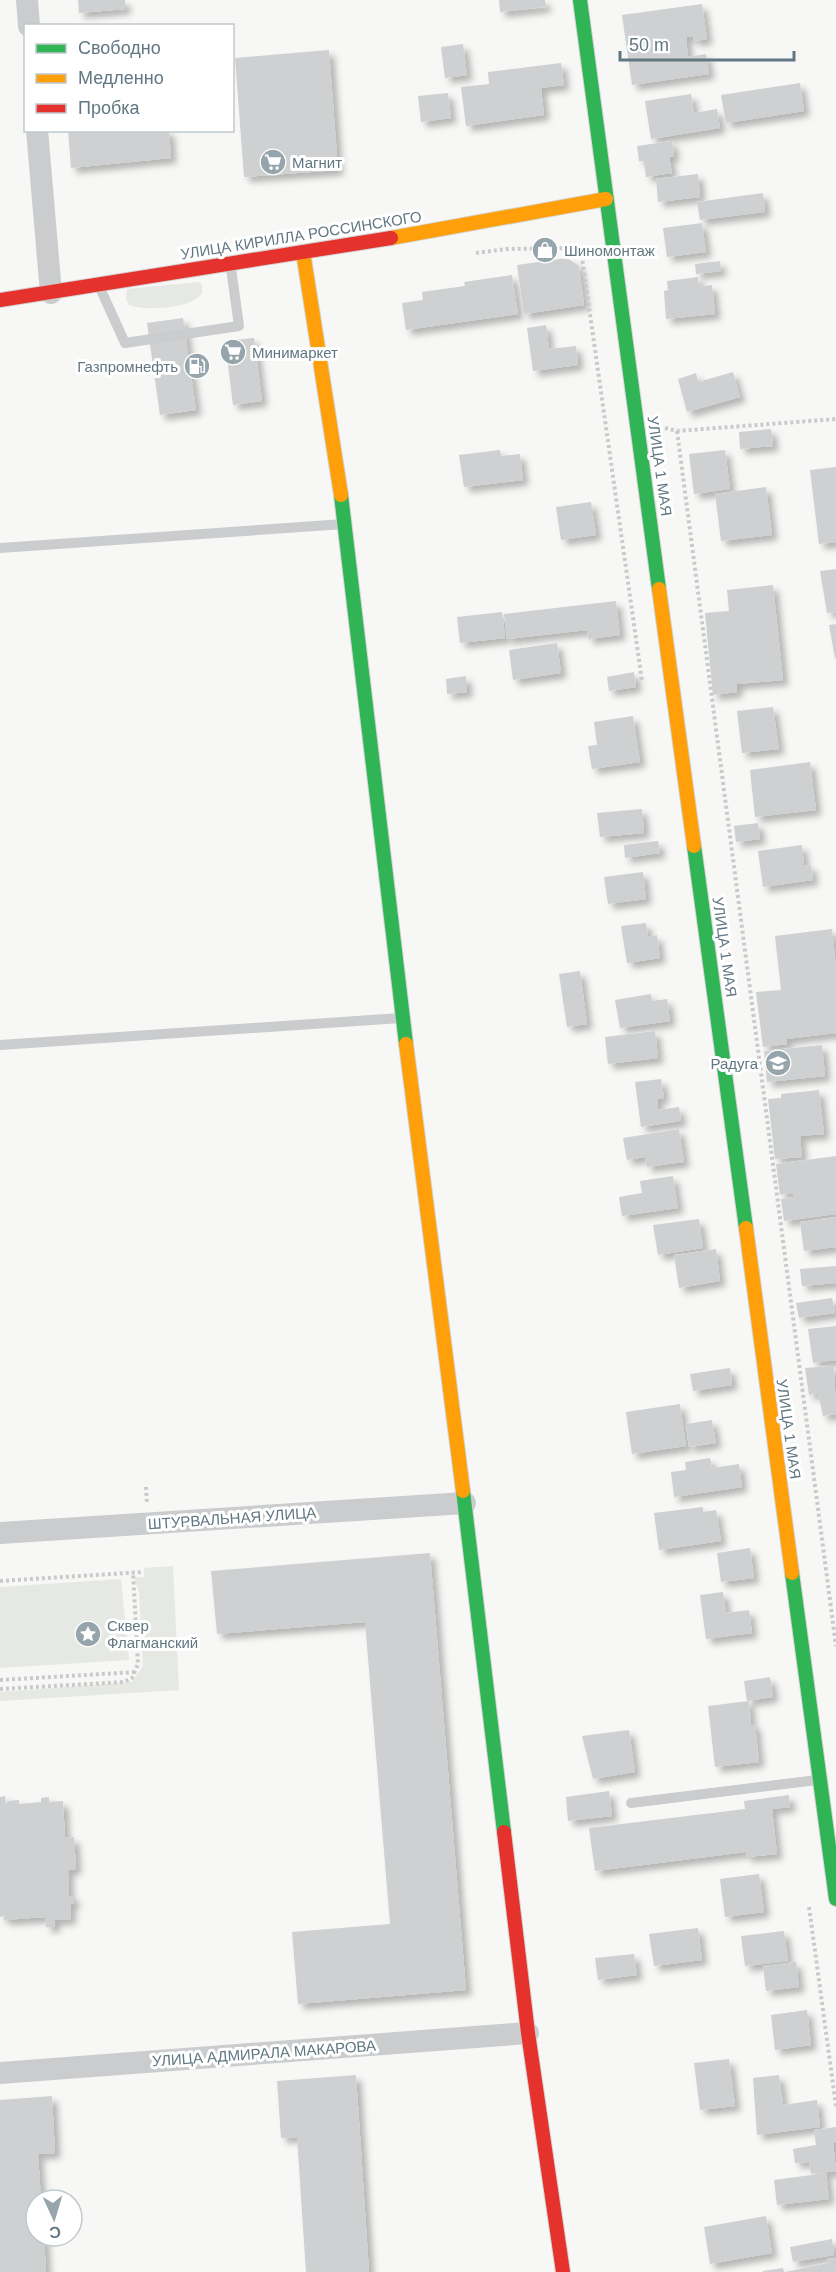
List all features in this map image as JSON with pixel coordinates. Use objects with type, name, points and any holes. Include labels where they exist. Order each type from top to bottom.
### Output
[{"type":"main road","name":"УЛИЦА 1 МАЯ","points":[[580,0],[836,1899]]},
{"type":"main road","name":"УЛИЦА КИРИЛЛА РОССИНСКОГО","points":[[0,300],[303,252],[606,199]]},
{"type":"main road","points":[[303,252],[346,524],[528,2033],[562,2272]]},
{"type":"street","points":[[27,0],[29,24]]},
{"type":"street","points":[[37,132],[51,293]]},
{"type":"street","name":"ШТУРВАЛЬНАЯ УЛИЦА","points":[[0,1533],[465,1503]]},
{"type":"street","name":"УЛИЦА АДМИРАЛА МАКАРОВА","points":[[0,2073],[528,2033]]},
{"type":"lane","points":[[99,285],[124,343],[239,326],[231,263]]},
{"type":"lane","points":[[0,548],[346,524]]},
{"type":"lane","points":[[0,1045],[405,1017]]},
{"type":"lane","points":[[630,1803],[820,1779]]},
{"type":"path","points":[[471,253],[506,249],[574,248],[582,258],[594,343]]},
{"type":"path","points":[[638,422],[677,431],[836,419]]},
{"type":"path","points":[[677,431],[836,1646]]},
{"type":"path","points":[[0,1689],[124,1682],[132,1678],[137,1672],[133,1572]]},
{"type":"path","points":[[0,1581],[143,1572]]},
{"type":"path","points":[[0,1680],[137,1672]]},
{"type":"path","points":[[807,1898],[836,2106]]},
{"type":"shaded area","points":[[198,282],[202,284],[202,293],[197,298],[180,305],[157,308],[136,307],[129,305],[126,299],[127,289]]},
{"type":"shaded area","points":[[173,1566],[179,1690],[0,1701],[0,1692],[132,1682],[143,1666],[139,1592],[134,1578],[144,1577],[144,1568]]},
{"type":"shaded area","points":[[121,1579],[129,1660],[0,1668],[0,1587]]},
{"type":"building","points":[[78,0],[125,0],[125,9],[79,13]]},
{"type":"building","points":[[499,0],[545,0],[546,7],[500,12]]},
{"type":"building","points":[[702,4],[707,39],[694,41],[693,36],[686,37],[688,57],[706,54],[709,74],[632,85],[622,15]]},
{"type":"building","points":[[463,44],[467,75],[445,78],[441,47]]},
{"type":"building","points":[[329,50],[338,170],[244,177],[235,58]]},
{"type":"building","points":[[561,63],[564,85],[541,88],[544,115],[466,126],[461,87],[489,84],[488,72]]},
{"type":"building","points":[[800,83],[804,111],[726,123],[721,95]]},
{"type":"building","points":[[448,93],[451,118],[421,122],[418,96]]},
{"type":"building","points":[[691,94],[694,113],[717,109],[720,128],[651,139],[645,101]]},
{"type":"building","points":[[68,132],[169,132],[171,158],[71,168]]},
{"type":"building","points":[[672,141],[674,156],[669,157],[672,173],[646,177],[644,161],[639,161],[637,146]]},
{"type":"building","points":[[698,174],[700,197],[658,202],[656,179]]},
{"type":"building","points":[[763,193],[765,212],[700,220],[697,202]]},
{"type":"building","points":[[702,223],[706,252],[667,257],[663,228]]},
{"type":"building","points":[[567,258],[579,266],[584,305],[524,314],[517,265]]},
{"type":"building","points":[[720,261],[721,271],[696,274],[695,264]]},
{"type":"building","points":[[512,275],[518,314],[406,330],[402,303],[423,300],[422,292],[465,286],[464,282]]},
{"type":"building","points":[[698,277],[699,287],[712,285],[715,314],[666,319],[664,291],[668,290],[667,281]]},
{"type":"building","points":[[183,318],[196,410],[160,415],[147,323]]},
{"type":"building","points":[[546,325],[549,349],[576,346],[578,365],[533,371],[527,328]]},
{"type":"building","points":[[254,338],[262,401],[233,405],[225,341]]},
{"type":"building","points":[[733,372],[740,397],[687,412],[678,379],[696,373],[698,382]]},
{"type":"building","points":[[771,429],[773,446],[740,449],[739,432]]},
{"type":"building","points":[[500,450],[501,456],[520,454],[523,480],[464,487],[459,455]]},
{"type":"building","points":[[725,450],[730,489],[694,494],[689,454]]},
{"type":"building","points":[[836,467],[836,542],[819,544],[810,470]]},
{"type":"building","points":[[766,487],[772,535],[721,541],[715,494]]},
{"type":"building","points":[[591,502],[596,535],[561,540],[556,507]]},
{"type":"building","points":[[836,569],[836,612],[827,613],[820,571]]},
{"type":"building","points":[[773,585],[783,680],[737,684],[737,692],[713,695],[705,613],[729,611],[727,590]]},
{"type":"building","points":[[616,601],[620,635],[588,639],[587,630],[507,639],[504,614]]},
{"type":"building","points":[[502,612],[505,638],[460,643],[457,617]]},
{"type":"building","points":[[836,624],[836,658],[835,658],[829,625]]},
{"type":"building","points":[[557,643],[561,673],[513,680],[509,650]]},
{"type":"building","points":[[634,672],[636,687],[609,691],[607,677]]},
{"type":"building","points":[[466,676],[467,692],[447,694],[446,679]]},
{"type":"building","points":[[773,707],[779,749],[742,753],[737,711]]},
{"type":"building","points":[[633,716],[640,762],[592,769],[588,746],[597,745],[594,722]]},
{"type":"building","points":[[810,762],[816,810],[755,817],[750,770]]},
{"type":"building","points":[[642,809],[644,833],[600,837],[597,813]]},
{"type":"building","points":[[758,823],[760,839],[736,842],[734,826]]},
{"type":"building","points":[[658,841],[660,853],[625,858],[624,845]]},
{"type":"building","points":[[802,845],[804,866],[811,865],[813,880],[763,887],[758,851]]},
{"type":"building","points":[[643,872],[646,899],[608,904],[604,877]]},
{"type":"building","points":[[646,923],[648,937],[657,935],[660,958],[627,963],[621,926]]},
{"type":"building","points":[[832,929],[836,968],[836,1033],[786,1039],[787,1044],[763,1047],[756,992],[781,990],[775,936]]},
{"type":"building","points":[[580,971],[587,1024],[567,1027],[559,974]]},
{"type":"building","points":[[651,994],[652,1001],[667,999],[670,1021],[620,1028],[615,1000]]},
{"type":"building","points":[[655,1031],[658,1058],[608,1064],[605,1037]]},
{"type":"building","points":[[822,1045],[825,1076],[767,1082],[764,1051]]},
{"type":"building","points":[[661,1079],[664,1098],[657,1099],[658,1110],[679,1107],[681,1121],[641,1127],[635,1082]]},
{"type":"building","points":[[819,1090],[824,1134],[800,1136],[802,1157],[775,1159],[768,1099],[781,1098],[781,1094]]},
{"type":"building","points":[[679,1129],[684,1162],[647,1167],[645,1157],[627,1160],[623,1138]]},
{"type":"building","points":[[836,1156],[836,1214],[784,1221],[781,1199],[794,1197],[793,1193],[780,1195],[776,1164]]},
{"type":"building","points":[[673,1176],[678,1208],[622,1216],[619,1197],[642,1193],[640,1181]]},
{"type":"building","points":[[836,1217],[836,1247],[804,1251],[800,1222]]},
{"type":"building","points":[[699,1219],[703,1248],[658,1255],[653,1225]]},
{"type":"building","points":[[716,1249],[720,1281],[679,1288],[674,1255]]},
{"type":"building","points":[[836,1266],[836,1283],[802,1286],[800,1269]]},
{"type":"building","points":[[832,1298],[835,1313],[799,1318],[796,1303]]},
{"type":"building","points":[[836,1326],[836,1360],[813,1363],[808,1329]]},
{"type":"building","points":[[834,1366],[836,1414],[823,1416],[818,1393],[809,1395],[805,1368]]},
{"type":"building","points":[[730,1368],[732,1385],[693,1391],[690,1374]]},
{"type":"building","points":[[680,1404],[686,1446],[632,1454],[626,1412]]},
{"type":"building","points":[[712,1420],[716,1443],[689,1447],[686,1424]]},
{"type":"building","points":[[710,1458],[712,1468],[739,1464],[742,1487],[674,1497],[671,1472],[686,1470],[685,1462]]},
{"type":"building","points":[[703,1507],[703,1512],[716,1510],[721,1541],[659,1550],[654,1513]]},
{"type":"building","points":[[750,1548],[754,1578],[721,1582],[717,1553]]},
{"type":"building","points":[[430,1553],[466,1990],[298,2004],[292,1932],[390,1924],[365,1622],[217,1634],[211,1571]]},
{"type":"building","points":[[723,1592],[726,1613],[749,1610],[752,1633],[706,1639],[700,1595]]},
{"type":"building","points":[[770,1677],[773,1697],[747,1701],[744,1681]]},
{"type":"building","points":[[749,1701],[751,1724],[755,1724],[759,1762],[715,1767],[708,1706]]},
{"type":"building","points":[[629,1730],[635,1772],[593,1779],[582,1736]]},
{"type":"building","points":[[609,1791],[612,1816],[568,1821],[566,1797]]},
{"type":"building","points":[[789,1795],[790,1807],[772,1809],[777,1854],[747,1857],[746,1852],[595,1871],[589,1828],[745,1809],[744,1801]]},
{"type":"building","points":[[5,1796],[6,1805],[7,1801],[19,1800],[19,1804],[41,1802],[41,1798],[49,1797],[49,1802],[63,1801],[65,1838],[74,1837],[76,1869],[68,1870],[69,1896],[74,1896],[74,1904],[70,1904],[71,1919],[54,1920],[55,1927],[46,1927],[45,1917],[4,1920],[4,1916],[0,1917],[0,1797]]},
{"type":"building","points":[[759,1874],[764,1912],[725,1917],[720,1879]]},
{"type":"building","points":[[698,1928],[702,1960],[654,1966],[649,1934]]},
{"type":"building","points":[[784,1931],[788,1961],[745,1966],[741,1936]]},
{"type":"building","points":[[634,1954],[637,1975],[598,1980],[595,1958]]},
{"type":"building","points":[[796,1962],[799,1987],[766,1991],[763,1966]]},
{"type":"building","points":[[807,2010],[811,2045],[775,2050],[771,2015]]},
{"type":"building","points":[[729,2059],[735,2106],[700,2110],[694,2063]]},
{"type":"building","points":[[356,2075],[369,2272],[306,2272],[297,2137],[281,2138],[277,2081]]},
{"type":"building","points":[[779,2075],[783,2105],[817,2100],[820,2127],[757,2135],[753,2078]]},
{"type":"building","points":[[52,2096],[55,2153],[38,2154],[40,2188],[24,2188],[24,2248],[45,2248],[46,2272],[0,2272],[0,2100]]},
{"type":"building","points":[[836,2127],[836,2143],[833,2143],[836,2171],[811,2174],[809,2162],[795,2163],[793,2149],[816,2145],[814,2130]]},
{"type":"building","points":[[826,2173],[829,2199],[777,2205],[774,2180]]},
{"type":"building","points":[[766,2216],[772,2253],[710,2264],[704,2227]]},
{"type":"building","points":[[832,2239],[834,2255],[793,2262],[790,2247]]},
{"type":"building","points":[[836,2258],[836,2272],[785,2272],[828,2263],[827,2259]]},
{"type":"building","points":[[783,2268],[784,2272],[763,2272],[763,2271]]},
{"type":"traffic: fast","points":[[580,0],[659,589]]},
{"type":"traffic: fast","points":[[341,495],[406,1044]]},
{"type":"traffic: fast","points":[[694,846],[746,1228]]},
{"type":"traffic: fast","points":[[463,1491],[504,1832]]},
{"type":"traffic: fast","points":[[792,1573],[836,1899]]},
{"type":"traffic: slow","points":[[391,238],[606,199]]},
{"type":"traffic: slow","points":[[303,252],[341,495]]},
{"type":"traffic: slow","points":[[659,589],[694,846]]},
{"type":"traffic: slow","points":[[406,1044],[463,1491]]},
{"type":"traffic: slow","points":[[746,1228],[792,1573]]},
{"type":"traffic: jam","points":[[0,300],[391,238]]},
{"type":"traffic: jam","points":[[504,1832],[528,2033],[563,2272]]},
{"type":"place","name":"Магнит","points":[[273,162]]},
{"type":"place","name":"Шиномонтаж","points":[[545,250]]},
{"type":"place","name":"Минимаркет","points":[[233,352]]},
{"type":"place","name":"Газпромнефть","points":[[197,366]]},
{"type":"place","name":"Радуга","points":[[778,1063]]},
{"type":"place","name":"Сквер Флагманский","points":[[88,1634]]}]
